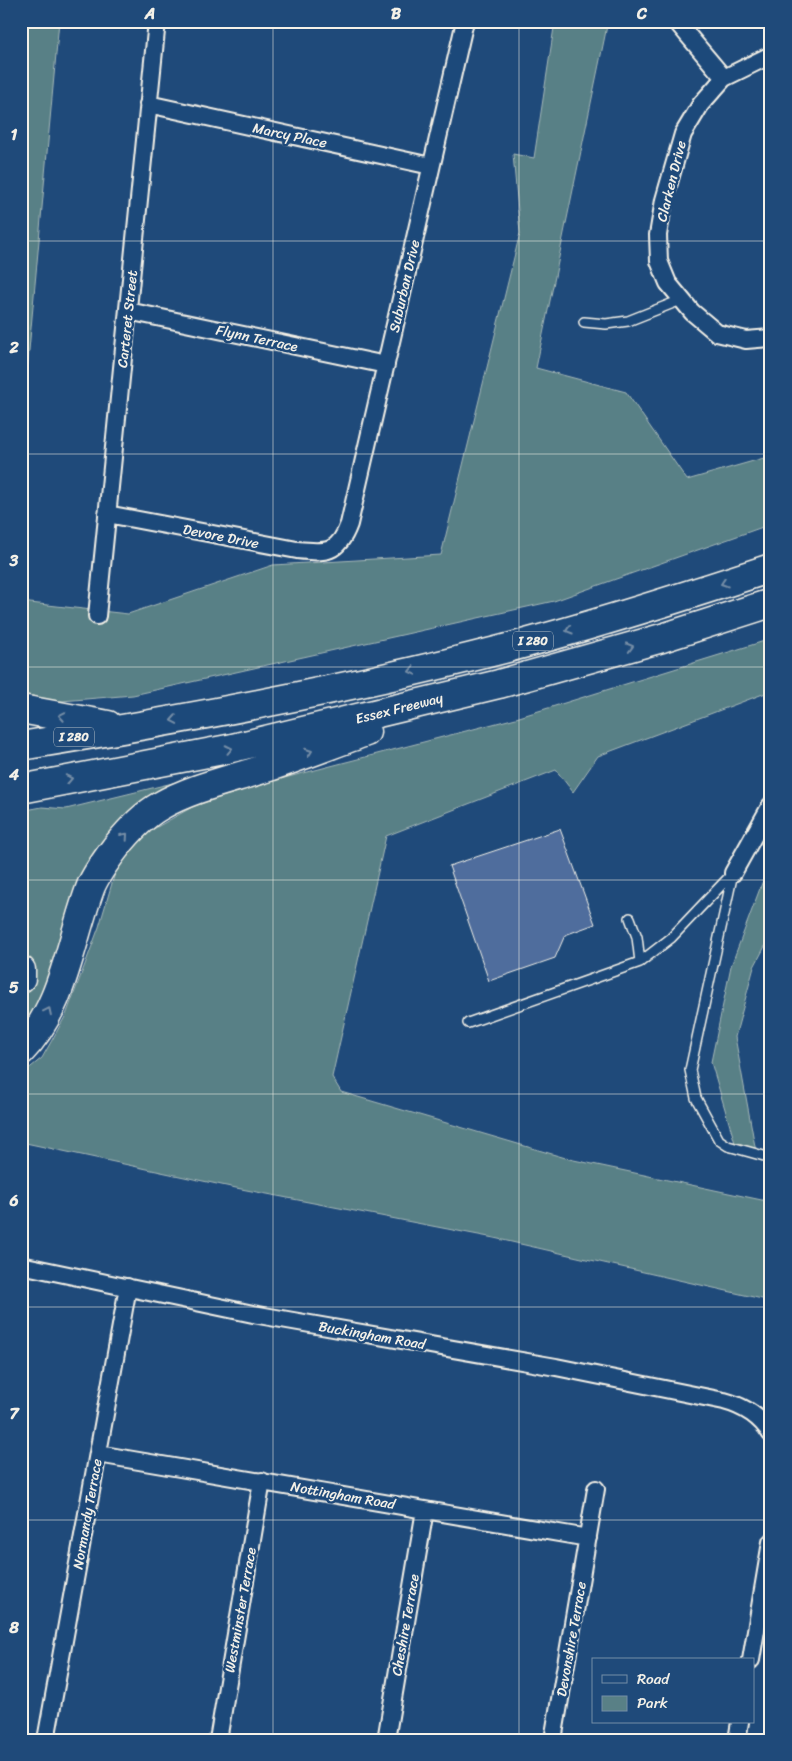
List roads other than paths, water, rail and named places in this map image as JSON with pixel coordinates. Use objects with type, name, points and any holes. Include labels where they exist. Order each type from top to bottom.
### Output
[{"type":"highway","name":"I 280","points":[[21,746],[282,699],[391,676],[496,651],[675,600],[771,568]]},
{"type":"highway","name":"Essex Freeway","points":[[21,789],[228,749],[499,684],[662,638],[771,604]]},
{"type":"highway","points":[[21,1051],[37,1033],[52,1005],[67,965],[92,884],[108,857],[128,832],[143,818],[160,806],[212,784],[263,769],[499,684]]},
{"type":"highway","points":[[21,709],[127,728]]},
{"type":"highway","points":[[21,970],[21,978]]},
{"type":"street","name":"Carteret Street","points":[[97,616],[157,21]]},
{"type":"street","name":"Suburban Drive","points":[[335,547],[344,539],[349,524],[464,21]]},
{"type":"street","points":[[676,21],[724,78]]},
{"type":"street","name":"Clarken Drive","points":[[771,54],[724,78],[701,104],[683,134],[664,200],[658,235],[659,261],[668,283],[692,312],[717,333],[746,340],[771,338]]},
{"type":"street","name":"Marcy Place","points":[[148,104],[431,166]]},
{"type":"street","name":"Flynn Terrace","points":[[128,311],[386,365]]},
{"type":"street","name":"Devore Drive","points":[[107,514],[298,550],[321,553],[335,547]]},
{"type":"street","points":[[733,873],[771,805]]},
{"type":"street","name":"Buckingham Road","points":[[21,1264],[253,1314],[556,1366],[724,1401],[745,1408],[757,1417],[771,1434]]},
{"type":"street","name":"Normandy Terrace","points":[[46,1740],[128,1287]]},
{"type":"street","name":"Nottingham Road","points":[[98,1454],[588,1538]]},
{"type":"street","name":"Westminster Terrace","points":[[218,1740],[262,1481]]},
{"type":"street","name":"Devonshire Terrace","points":[[553,1740],[596,1489]]},
{"type":"street","name":"Cheshire Terrace","points":[[386,1740],[425,1510]]},
{"type":"street","points":[[751,1658],[771,1542]]},
{"type":"street","points":[[737,1740],[740,1724]]},
{"type":"lane","points":[[584,322],[606,324],[628,321],[681,300]]},
{"type":"lane","points":[[468,1023],[640,962],[672,938],[733,873]]},
{"type":"lane","points":[[733,873],[690,1070],[696,1098],[719,1140],[728,1146],[764,1156]]},
{"type":"lane","points":[[630,918],[637,937],[640,962]]}]
